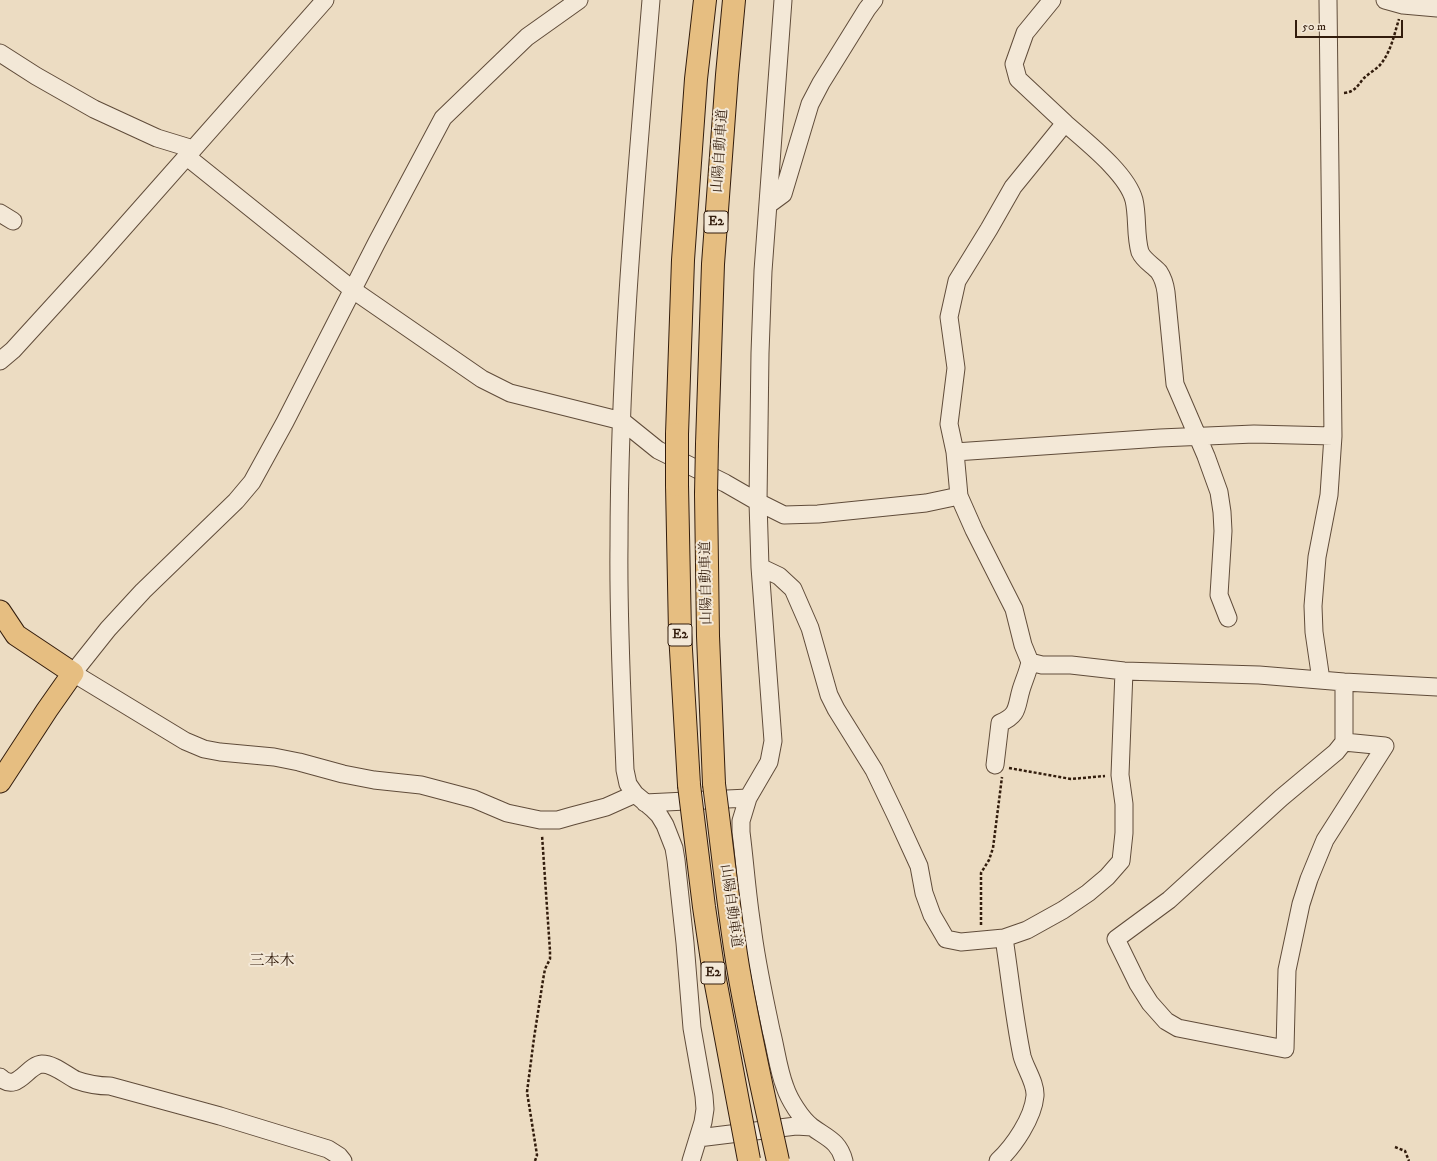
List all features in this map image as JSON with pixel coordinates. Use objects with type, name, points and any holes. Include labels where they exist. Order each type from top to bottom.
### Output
[{"type":"highway","name":"山陽自動車道","points":[[704,0],[696,79],[684,252],[677,434],[680,633],[689,785],[704,907],[712,967],[749,1161]]},
{"type":"highway","name":"山陽自動車道","points":[[734,0],[713,264],[706,494],[708,636],[714,784],[729,908],[752,1043],[781,1161]]},
{"type":"main road","points":[[0,611],[16,635],[69,671],[43,716],[0,782]]},
{"type":"street","points":[[0,361],[13,350],[87,269],[326,0]]},
{"type":"street","points":[[579,0],[527,37],[443,118],[351,288],[285,422],[252,482],[236,501],[143,591],[69,671],[185,741],[204,749],[274,757],[374,780],[421,785],[474,799],[507,814],[540,820],[558,820],[640,798],[748,798]]},
{"type":"street","points":[[651,0],[631,242],[622,421],[619,545],[621,667],[625,770],[628,784],[640,798],[659,815],[665,825],[674,848],[676,860],[692,1028],[705,1109],[691,1161]]},
{"type":"street","points":[[783,0],[763,271],[760,353],[758,502],[760,567],[773,741],[769,762],[748,798],[741,821],[741,832],[752,926],[761,983],[784,1086],[793,1103],[812,1127],[835,1143],[842,1152],[844,1161]]},
{"type":"street","points":[[768,206],[784,194],[810,104],[821,83],[874,0]]},
{"type":"street","points":[[1052,0],[1025,33],[1014,64],[1018,79],[1116,170],[1126,182],[1133,197],[1136,211],[1138,243],[1141,253],[1147,262],[1158,271],[1164,280],[1175,384],[1218,492],[1222,512],[1223,532],[1219,595],[1228,618]]},
{"type":"street","points":[[1321,680],[1314,632],[1313,606],[1317,557],[1329,495],[1333,436],[1328,0]]},
{"type":"street","points":[[1385,0],[1403,5],[1437,8]]},
{"type":"street","points":[[0,53],[36,76],[94,109],[190,153],[351,288],[438,349],[489,382],[510,393],[622,421],[658,450],[725,482],[784,516],[926,503],[959,496]]},
{"type":"street","points":[[995,765],[1000,723],[1010,719],[1017,710],[1021,689],[1028,674],[1030,662],[1023,645],[1014,609],[974,530],[959,496],[955,452],[949,424],[956,368],[949,317],[957,281],[1013,187],[1064,122]]},
{"type":"street","points":[[955,452],[1254,434],[1333,436]]},
{"type":"street","points":[[760,567],[779,576],[793,589],[810,628],[829,695],[836,709],[874,770],[897,818],[919,866],[924,893],[932,915],[946,940],[961,942],[1004,938],[1027,930],[1063,910],[1102,881],[1121,861],[1124,833],[1124,811],[1120,775],[1124,671]]},
{"type":"street","points":[[1030,662],[1042,665],[1071,665],[1124,671],[1259,675],[1344,682],[1437,686]]},
{"type":"street","points":[[1344,682],[1344,742],[1336,752],[1281,798],[1169,900],[1116,939],[1138,984],[1150,1003],[1166,1021],[1178,1028],[1285,1049],[1287,970],[1301,904],[1309,879],[1325,840],[1385,746],[1344,742]]},
{"type":"street","points":[[998,1161],[1012,1146],[1020,1134],[1029,1116],[1035,1097],[1035,1088],[1024,1061],[1016,1026],[1004,938]]},
{"type":"street","points":[[0,1077],[3,1080],[15,1082],[36,1066],[44,1064],[82,1081],[99,1086],[110,1086],[220,1116],[328,1149],[339,1156],[342,1161]]},
{"type":"street","points":[[698,1138],[796,1126],[812,1127]]},
{"type":"path","points":[[1329,93],[1353,91],[1379,65],[1388,54],[1391,47],[1403,5]]},
{"type":"path","points":[[981,940],[981,873],[989,860],[993,848],[1003,771],[995,765]]},
{"type":"path","points":[[995,765],[1071,779],[1120,775]]},
{"type":"path","points":[[535,1161],[537,1155],[528,1092],[534,1038],[543,980],[545,969],[550,959],[540,820]]},
{"type":"path","points":[[1395,1147],[1405,1151],[1409,1161]]},
{"type":"district","name":"三本木","points":[[272,962]]}]
